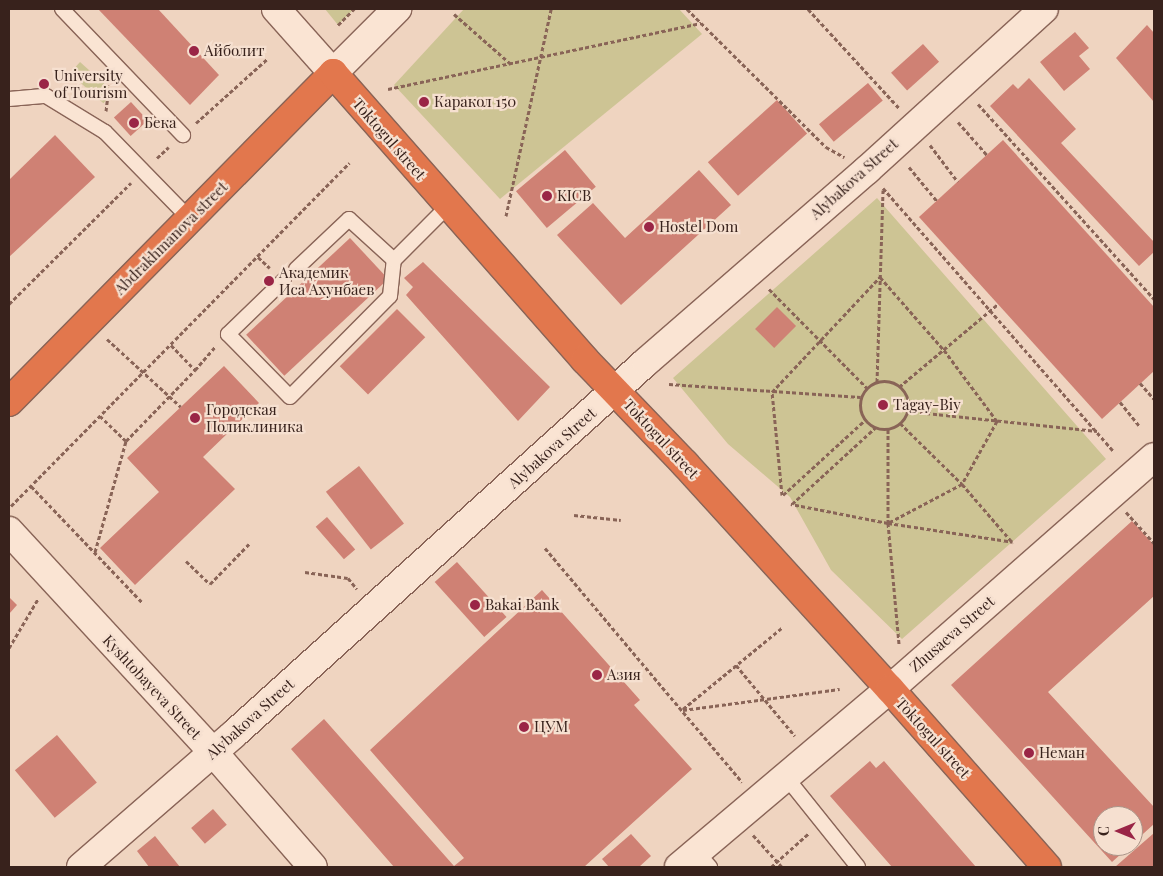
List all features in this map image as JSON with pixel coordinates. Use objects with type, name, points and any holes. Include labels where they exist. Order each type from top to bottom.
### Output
[{"type":"highway","name":"Toktogul street","points":[[333,73],[585,360],[616,390],[890,689],[1047,867]]},
{"type":"highway","name":"Abdrakhmanova street","points":[[9,402],[333,73]]},
{"type":"street","name":"Toktogul street","points":[[276,9],[333,73]]},
{"type":"street","points":[[333,73],[397,9]]},
{"type":"street","name":"Alybakova Street","points":[[82,867],[750,271],[875,178],[914,124],[1044,9]]},
{"type":"street","name":"Zhusaeva Street","points":[[696,862],[786,777],[890,689],[1154,458]]},
{"type":"street","name":"Kyshtobayeva Street","points":[[9,531],[50,578],[213,752],[313,867]]},
{"type":"lane","points":[[62,9],[183,135]]},
{"type":"lane","points":[[9,99],[46,96],[105,132],[190,219]]},
{"type":"lane","points":[[284,280],[228,334],[290,397],[390,296],[394,260],[448,206]]},
{"type":"lane","points":[[296,269],[349,219],[394,260]]},
{"type":"lane","points":[[786,777],[858,867]]},
{"type":"path","points":[[338,25],[354,9]]},
{"type":"path","points":[[506,216],[551,9]]},
{"type":"path","points":[[687,9],[826,147],[875,178],[1113,451]]},
{"type":"path","points":[[808,9],[914,124],[958,182]]},
{"type":"path","points":[[454,14],[511,64]]},
{"type":"path","points":[[388,89],[700,23]]},
{"type":"path","points":[[105,132],[111,62]]},
{"type":"path","points":[[977,103],[1154,299]]},
{"type":"path","points":[[958,122],[987,155]]},
{"type":"path","points":[[9,508],[349,163]]},
{"type":"path","points":[[908,166],[937,201]]},
{"type":"path","points":[[875,178],[880,277],[877,382]]},
{"type":"path","points":[[750,271],[867,388]]},
{"type":"path","points":[[864,420],[782,495],[772,392],[880,277]]},
{"type":"path","points":[[880,277],[944,350],[997,421]]},
{"type":"path","points":[[899,387],[998,304]]},
{"type":"path","points":[[95,553],[126,441],[228,334]]},
{"type":"path","points":[[106,339],[142,374],[181,407]]},
{"type":"path","points":[[171,345],[194,370]]},
{"type":"path","points":[[877,382],[889,382],[899,387],[907,398],[907,412],[900,423],[888,429],[875,428],[864,420],[860,409],[861,398],[867,388],[877,382]]},
{"type":"path","points":[[669,384],[861,398]]},
{"type":"path","points":[[1140,384],[1154,400]]},
{"type":"path","points":[[1120,402],[1140,427]]},
{"type":"path","points":[[907,412],[1097,432]]},
{"type":"path","points":[[100,416],[126,441]]},
{"type":"path","points":[[888,523],[962,484],[997,421]]},
{"type":"path","points":[[875,428],[791,504],[888,523],[1013,543],[962,484],[900,423]]},
{"type":"path","points":[[888,429],[888,523],[899,645]]},
{"type":"path","points":[[31,486],[143,603]]},
{"type":"path","points":[[1111,496],[1154,543]]},
{"type":"path","points":[[574,515],[621,520]]},
{"type":"path","points":[[186,561],[210,584],[249,544]]},
{"type":"path","points":[[545,548],[745,786]]},
{"type":"path","points":[[304,572],[348,578],[373,608]]},
{"type":"path","points":[[9,648],[50,578]]},
{"type":"path","points":[[683,710],[783,626]]},
{"type":"path","points":[[736,665],[799,741]]},
{"type":"path","points":[[683,710],[840,689]]},
{"type":"path","points":[[772,867],[822,822]]},
{"type":"path","points":[[753,835],[782,867]]},
{"type":"shaded area","points":[[325,9],[354,9],[338,25]]},
{"type":"shaded area","points":[[464,9],[679,9],[702,34],[500,199],[394,85]]},
{"type":"shaded area","points":[[80,62],[113,92],[103,103],[70,73]]},
{"type":"shaded area","points":[[877,198],[1106,459],[902,639],[831,570],[790,497],[728,444],[673,378]]},
{"type":"building","points":[[98,9],[158,9],[219,75],[190,105]]},
{"type":"building","points":[[1147,25],[1154,33],[1154,102],[1116,58]]},
{"type":"building","points":[[1075,32],[1089,48],[1079,56],[1090,69],[1064,91],[1040,62]]},
{"type":"building","points":[[923,44],[939,62],[907,91],[891,73]]},
{"type":"building","points":[[1029,78],[1076,129],[1061,143],[1154,242],[1154,252],[1139,266],[990,106],[1013,84],[1018,89]]},
{"type":"building","points":[[868,83],[883,101],[834,142],[819,124]]},
{"type":"building","points":[[777,100],[807,133],[738,196],[708,162]]},
{"type":"building","points":[[131,102],[148,121],[131,136],[114,117]]},
{"type":"building","points":[[55,135],[95,177],[9,257],[9,180]]},
{"type":"building","points":[[1003,140],[1154,307],[1154,371],[1102,419],[919,217]]},
{"type":"building","points":[[565,150],[596,187],[547,228],[516,191]]},
{"type":"building","points":[[699,170],[731,205],[621,305],[557,235],[593,203],[625,238]]},
{"type":"building","points":[[350,238],[388,279],[284,376],[246,335]]},
{"type":"building","points":[[423,262],[550,387],[518,421],[406,295],[413,287],[404,278]]},
{"type":"building","points":[[777,307],[796,326],[774,348],[755,329]]},
{"type":"building","points":[[397,309],[425,337],[368,395],[340,366]]},
{"type":"building","points":[[224,366],[259,403],[203,457],[235,489],[135,585],[100,548],[159,492],[127,458]]},
{"type":"building","points":[[359,466],[404,524],[371,549],[326,492]]},
{"type":"building","points":[[327,517],[355,549],[344,559],[316,527]]},
{"type":"building","points":[[1132,521],[1154,545],[1154,596],[1048,692],[1154,807],[1154,824],[1143,834],[1143,806],[1093,806],[1093,841],[951,685]]},
{"type":"building","points":[[457,562],[507,617],[484,637],[435,582]]},
{"type":"building","name":"ЦУМ","points":[[542,590],[640,700],[634,705],[692,769],[584,867],[394,867],[291,749],[324,719],[454,866],[464,858],[370,750]]},
{"type":"building","points":[[9,597],[17,605],[9,614]]},
{"type":"building","points":[[57,735],[97,782],[55,818],[15,770]]},
{"type":"building","points":[[870,761],[876,768],[884,761],[976,867],[892,867],[830,796]]},
{"type":"building","points":[[213,809],[227,825],[205,844],[191,828]]},
{"type":"building","points":[[1154,833],[1154,867],[1115,867],[1128,856],[1143,856],[1143,843]]},
{"type":"building","points":[[631,834],[651,856],[639,867],[609,867],[602,859]]},
{"type":"building","points":[[155,836],[180,867],[149,867],[137,851]]},
{"type":"building","points":[[1107,856],[1119,856],[1112,862]]},
{"type":"place","name":"Айболит","points":[[194,51]]},
{"type":"place","name":"University of Tourism","points":[[44,84]]},
{"type":"place","name":"Каракол 150","points":[[424,102]]},
{"type":"place","name":"Бека","points":[[134,123]]},
{"type":"place","name":"KICB","points":[[547,196]]},
{"type":"place","name":"Hostel Dom","points":[[649,227]]},
{"type":"place","name":"Академик Иса Ахунбаев","points":[[269,281]]},
{"type":"place","name":"Tagay-Biy","points":[[883,405]]},
{"type":"place","name":"Городская Поликлиника","points":[[195,418]]},
{"type":"place","name":"Bakai Bank","points":[[475,605]]},
{"type":"place","name":"Азия","points":[[597,675]]},
{"type":"place","name":"ЦУМ","points":[[524,727]]},
{"type":"place","name":"Неман","points":[[1029,753]]}]
